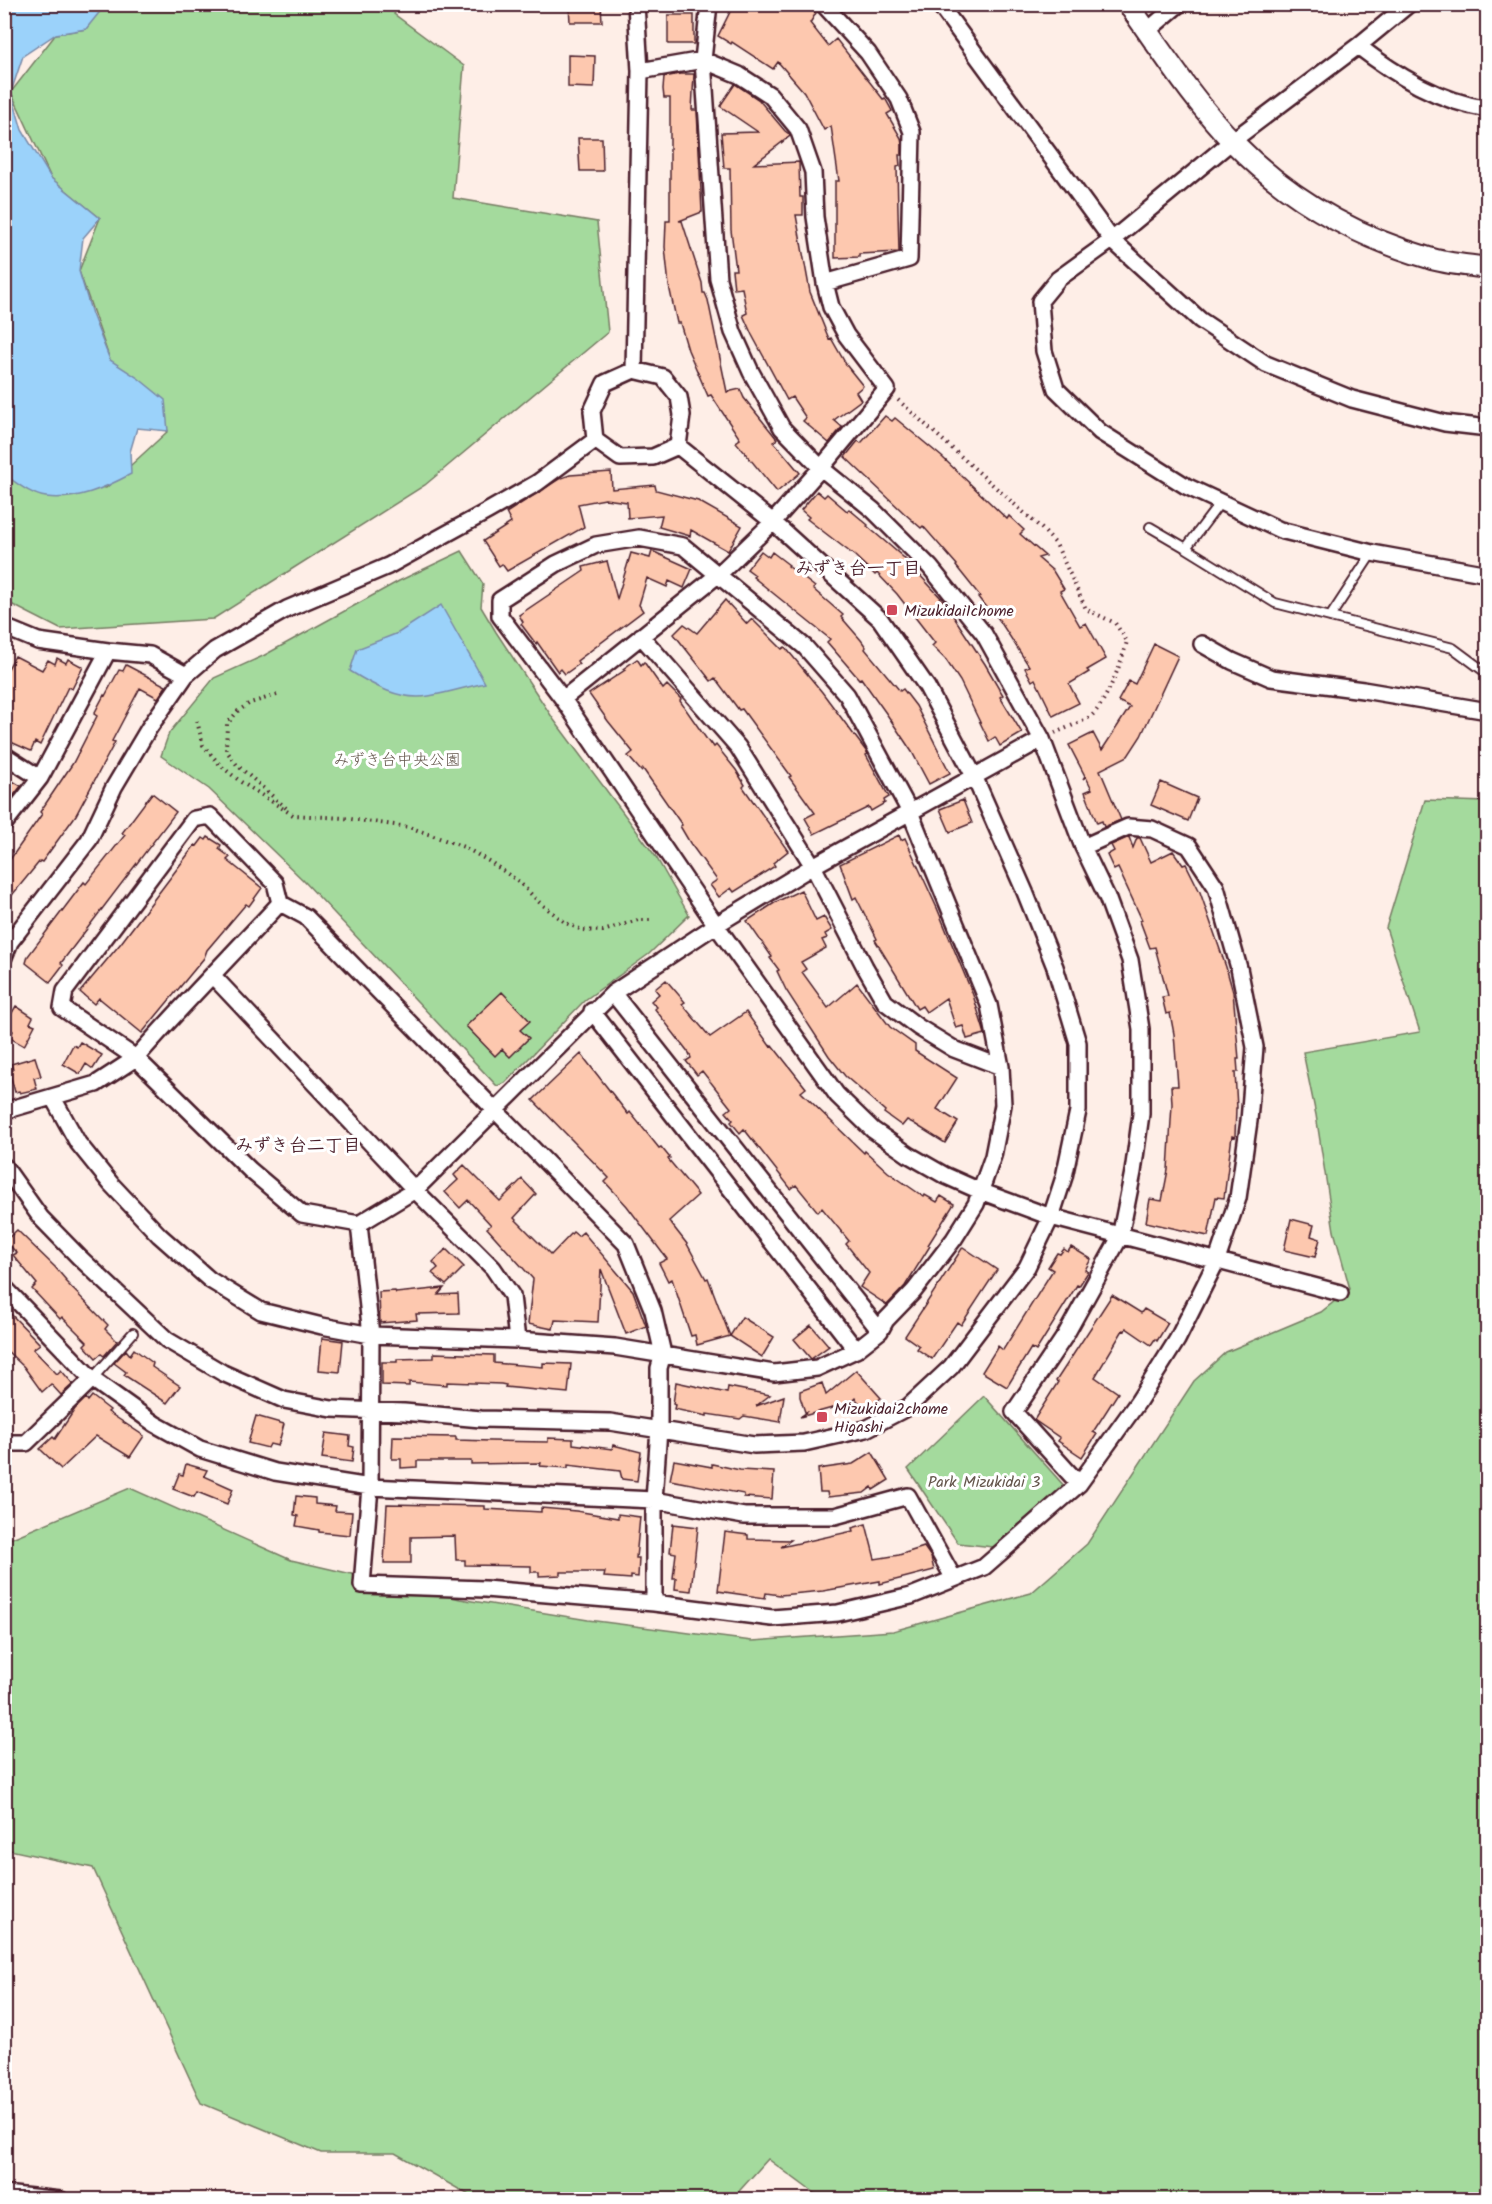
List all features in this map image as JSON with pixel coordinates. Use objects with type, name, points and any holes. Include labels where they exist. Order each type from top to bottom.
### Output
[{"type":"street","points":[[634,370],[640,71],[636,4]]},
{"type":"street","points":[[709,4],[703,60],[718,279],[733,332],[751,372],[782,428],[821,468],[873,510],[930,567],[984,634],[1042,739],[1083,847],[1107,897],[1130,960],[1141,1029],[1142,1114],[1120,1237],[1065,1336],[1014,1412],[1079,1484]]},
{"type":"street","points":[[823,4],[874,63],[899,99],[912,132],[909,260],[825,283]]},
{"type":"street","points":[[939,4],[1112,240],[1200,320],[1266,364],[1352,399],[1444,423],[1488,428]]},
{"type":"street","points":[[1128,4],[1209,114],[1232,141],[1257,165],[1297,197],[1360,234],[1430,259],[1488,268]]},
{"type":"street","points":[[1147,31],[1179,4]]},
{"type":"street","points":[[1409,4],[1358,46],[1232,141],[1112,240],[1058,279],[1040,301],[1044,351],[1056,389],[1100,432],[1186,486],[1280,530],[1372,553],[1488,574]]},
{"type":"street","points":[[1358,46],[1387,68],[1434,95],[1488,109]]},
{"type":"street","points":[[564,699],[719,574],[773,522],[886,389],[846,335],[831,307],[815,217],[813,172],[798,129],[770,94],[740,75],[703,60],[640,71]]},
{"type":"street","points":[[634,370],[663,377],[679,397],[682,415],[678,446],[653,458],[620,458],[595,440],[592,411],[605,384],[634,370]]},
{"type":"street","points":[[4,957],[10,942],[89,840],[114,787],[149,728],[186,675],[215,650],[286,609],[388,566],[489,511],[537,483],[595,440]]},
{"type":"street","points":[[4,1166],[41,1218],[167,1340],[223,1373],[284,1400],[332,1409],[481,1419],[609,1422],[754,1445],[804,1443],[866,1429],[876,1424],[908,1407],[951,1367],[1027,1267],[1051,1218],[1064,1177],[1078,1111],[1078,1043],[1055,967],[1025,892],[974,776],[927,687],[880,619],[773,522],[678,446]]},
{"type":"street","points":[[54,1098],[78,1143],[111,1184],[159,1235],[210,1280],[261,1311],[371,1335],[517,1340],[615,1347],[774,1373],[817,1368],[856,1350],[880,1331],[886,1320],[914,1291],[954,1239],[976,1204],[980,1191],[993,1156],[1004,1105],[989,1005],[910,812],[847,695],[806,647],[683,546],[639,538],[596,545],[556,564],[500,600],[500,616],[564,699],[716,925],[837,1095],[873,1130],[909,1155],[944,1175],[980,1191],[1051,1218],[1340,1293]]},
{"type":"street","points":[[4,627],[38,641],[150,655],[186,675]]},
{"type":"street","points":[[641,636],[738,747],[813,866],[885,1002],[918,1027],[954,1049],[1000,1067]]},
{"type":"street","points":[[1202,644],[1232,661],[1271,678],[1363,690],[1488,711]]},
{"type":"street","points":[[4,824],[40,778],[108,651]]},
{"type":"street","points":[[654,1603],[654,1500],[659,1429],[659,1368],[663,1354],[653,1311],[626,1244],[495,1110],[306,917],[280,903],[275,883],[210,816],[194,819],[64,991],[62,1008],[136,1058],[250,1170],[302,1214],[359,1224],[415,1190],[495,1110],[592,1011],[612,993],[716,925],[813,866],[1042,739]]},
{"type":"street","points":[[4,755],[40,778]]},
{"type":"street","points":[[359,1224],[371,1335],[370,1487],[362,1585],[485,1589],[654,1603],[772,1618],[848,1610],[911,1596],[984,1567],[1079,1484],[1138,1402],[1177,1340],[1217,1260],[1238,1198],[1249,1121],[1255,1047],[1239,969],[1216,887],[1189,846],[1152,829],[1128,828],[1083,847]]},
{"type":"street","points":[[4,1111],[96,1084],[136,1058],[175,1013],[213,976],[280,903]]},
{"type":"street","points":[[213,976],[415,1190],[493,1268],[512,1296],[517,1340]]},
{"type":"street","points":[[612,993],[880,1331]]},
{"type":"street","points":[[592,1011],[856,1350]]},
{"type":"street","points":[[4,1287],[92,1378],[155,1424],[200,1449],[275,1472],[370,1487],[654,1500],[744,1516],[835,1515],[908,1496],[954,1579]]},
{"type":"street","points":[[4,1443],[26,1443],[92,1378]]},
{"type":"street","points":[[4,2194],[61,2199]]},
{"type":"lane","points":[[1186,548],[1220,503]]},
{"type":"lane","points":[[1150,527],[1275,603],[1453,648],[1488,674]]},
{"type":"lane","points":[[1329,617],[1372,553]]},
{"type":"lane","points":[[92,1378],[133,1333]]},
{"type":"path","points":[[886,389],[1042,529],[1056,544],[1086,609],[1115,623],[1127,641],[1112,685],[1092,716],[1042,739]]},
{"type":"path","points":[[277,695],[250,703],[238,711],[227,724],[226,750],[237,765],[293,815]]},
{"type":"path","points":[[197,721],[203,745],[221,766],[241,782],[293,815],[343,818],[410,827],[464,847],[518,881],[539,902],[566,923],[582,930],[603,931],[638,920],[652,920]]},
{"type":"green space","points":[[99,5],[401,5],[394,14],[464,66],[453,198],[597,222],[608,332],[425,485],[213,619],[60,629],[5,601],[4,473],[106,488],[168,431],[110,360],[79,271],[100,218],[51,178],[11,92],[56,34],[86,29]]},
{"type":"green space","name":"みずき台中央公園","points":[[462,551],[483,584],[481,607],[496,632],[554,720],[656,857],[689,915],[649,954],[585,1000],[505,1083],[497,1086],[303,880],[209,789],[161,756],[169,733],[214,678],[263,656],[399,581]]},
{"type":"green space","points":[[1425,800],[1487,802],[1487,2199],[822,2199],[768,2159],[732,2199],[476,2199],[395,2153],[321,2153],[201,2103],[93,1868],[5,1849],[5,1541],[130,1488],[291,1560],[460,1599],[588,1620],[752,1641],[893,1631],[1031,1593],[1087,1544],[1194,1381],[1226,1352],[1321,1312],[1350,1289],[1334,1231],[1316,1115],[1303,1052],[1420,1032],[1386,928]]},
{"type":"green space","name":"Park Mizukidai 3","points":[[984,1396],[1066,1488],[993,1547],[958,1543],[908,1469]]},
{"type":"water","points":[[5,5],[101,5],[102,9],[86,29],[56,34],[23,56],[11,92],[22,130],[51,178],[100,218],[83,238],[79,271],[92,314],[110,360],[138,378],[165,400],[168,431],[137,428],[130,452],[131,474],[79,495],[46,497],[30,491],[5,475]]},
{"type":"water","points":[[441,605],[485,683],[418,697],[388,691],[350,671],[357,649],[398,633]]},
{"type":"building","points":[[569,4],[601,4],[602,22],[570,22]]},
{"type":"building","points":[[734,4],[803,4],[816,13],[810,23],[828,46],[836,39],[883,99],[885,98],[892,111],[887,114],[901,138],[902,145],[902,155],[899,155],[900,166],[897,167],[899,252],[835,258],[835,181],[839,181],[831,126],[824,130],[804,92],[778,62],[773,69],[732,42],[731,44],[718,36]]},
{"type":"building","points":[[668,15],[694,15],[694,44],[668,44]]},
{"type":"building","points":[[568,55],[595,56],[594,88],[568,87]]},
{"type":"building","points":[[694,74],[692,110],[697,110],[702,212],[679,221],[682,221],[702,283],[703,293],[708,300],[727,392],[740,389],[744,398],[777,439],[774,442],[800,473],[777,492],[736,442],[740,439],[711,395],[708,396],[688,350],[680,323],[677,323],[669,286],[665,247],[666,221],[670,221],[670,98],[664,98],[663,89],[664,77]]},
{"type":"building","points":[[735,84],[759,100],[790,136],[754,164],[799,162],[803,215],[796,215],[810,292],[829,339],[831,338],[847,366],[863,386],[856,392],[861,400],[834,420],[842,427],[829,443],[803,421],[806,418],[792,397],[787,400],[743,315],[747,313],[742,288],[734,289],[732,270],[736,270],[731,230],[730,168],[724,168],[721,133],[758,132],[720,106]]},
{"type":"building","points":[[578,138],[602,138],[603,171],[580,171]]},
{"type":"building","points":[[885,416],[892,421],[895,418],[942,457],[1007,519],[1009,516],[1024,530],[1020,534],[1045,556],[1038,558],[1053,571],[1064,589],[1060,591],[1080,626],[1086,623],[1106,659],[1069,684],[1079,703],[1053,716],[1035,679],[1032,681],[1025,668],[1029,666],[994,612],[991,614],[957,565],[923,526],[921,528],[904,513],[845,457],[858,441],[861,443]]},
{"type":"building","points":[[611,472],[612,489],[655,485],[656,490],[698,501],[742,526],[728,551],[691,530],[690,536],[659,527],[662,515],[628,518],[627,502],[605,499],[578,504],[584,527],[507,571],[502,564],[499,566],[483,541],[511,523],[506,513],[559,479],[570,475]]},
{"type":"building","points":[[817,491],[824,497],[827,494],[868,525],[903,557],[942,599],[985,664],[1003,695],[1000,697],[1022,733],[1000,746],[995,737],[989,741],[960,681],[946,660],[932,646],[935,643],[897,594],[877,573],[875,575],[855,556],[807,519],[809,517],[801,510]]},
{"type":"building","points":[[652,551],[692,569],[684,588],[669,581],[667,587],[647,578],[639,605],[643,611],[577,661],[579,664],[565,674],[561,669],[558,672],[521,624],[523,622],[519,615],[584,571],[583,567],[607,561],[617,599],[631,553],[650,558]]},
{"type":"building","points":[[761,551],[769,557],[772,552],[789,565],[843,615],[841,617],[861,640],[865,649],[900,691],[903,689],[916,706],[950,773],[929,784],[912,752],[888,716],[861,678],[859,679],[827,642],[830,639],[753,577],[755,575],[747,569]]},
{"type":"building","points":[[725,600],[747,624],[752,619],[782,649],[785,647],[822,692],[868,754],[866,755],[889,797],[884,800],[885,803],[871,811],[869,807],[814,834],[805,818],[815,813],[789,777],[791,776],[742,709],[739,710],[715,678],[711,681],[674,634],[684,624],[697,633]]},
{"type":"building","points":[[1154,644],[1178,656],[1141,736],[1128,756],[1100,770],[1121,820],[1104,827],[1102,821],[1097,823],[1085,792],[1092,789],[1086,777],[1083,779],[1085,776],[1069,745],[1093,733],[1102,750],[1130,707],[1118,701],[1129,681],[1135,684]]},
{"type":"building","points":[[15,656],[42,670],[48,660],[55,664],[57,658],[66,663],[68,659],[83,667],[72,689],[68,687],[40,745],[35,742],[31,751],[4,739],[4,676]]},
{"type":"building","points":[[637,659],[641,665],[644,662],[663,689],[667,685],[681,699],[680,701],[710,744],[714,747],[716,745],[736,770],[745,785],[743,787],[788,851],[773,863],[775,866],[734,892],[731,888],[719,897],[710,885],[717,880],[690,843],[680,826],[682,825],[643,769],[641,771],[628,756],[633,752],[589,694],[625,670],[623,669]]},
{"type":"building","points":[[126,665],[166,686],[158,698],[140,688],[112,741],[115,742],[76,815],[42,862],[40,861],[4,905],[4,868],[42,814],[40,812],[73,763],[97,716],[94,714],[104,695],[119,670],[123,671]]},
{"type":"building","points":[[4,776],[21,786],[4,808]]},
{"type":"building","points":[[1161,782],[1197,798],[1188,821],[1151,805]]},
{"type":"building","points":[[152,793],[176,812],[61,963],[63,965],[50,982],[26,963],[28,956],[84,882],[86,884],[125,835],[122,833]]},
{"type":"building","points":[[963,800],[972,823],[950,832],[940,809]]},
{"type":"building","points":[[899,835],[901,840],[905,838],[937,908],[973,995],[985,1034],[967,1039],[963,1026],[956,1028],[946,998],[926,1012],[922,1006],[917,1009],[875,940],[877,939],[856,897],[853,899],[840,864]]},
{"type":"building","points":[[208,837],[221,845],[219,849],[230,857],[227,860],[262,888],[249,906],[246,904],[207,950],[204,958],[142,1033],[99,998],[94,1004],[80,992],[121,943],[195,845],[197,846],[203,838],[206,840]]},
{"type":"building","points":[[1129,837],[1133,848],[1137,838],[1140,838],[1151,862],[1173,851],[1183,865],[1186,864],[1200,892],[1233,992],[1239,1059],[1237,1059],[1238,1072],[1235,1072],[1237,1108],[1235,1137],[1232,1136],[1224,1198],[1216,1197],[1208,1236],[1146,1222],[1150,1199],[1162,1201],[1168,1170],[1171,1086],[1178,1086],[1174,1034],[1170,1013],[1166,1014],[1162,997],[1168,996],[1155,947],[1150,948],[1140,921],[1142,920],[1118,868],[1114,870],[1107,855],[1114,851],[1111,845]]},
{"type":"building","points":[[801,890],[816,921],[824,917],[832,930],[825,934],[827,938],[822,940],[826,948],[801,962],[806,969],[802,972],[828,1008],[857,983],[890,1027],[915,1045],[915,1051],[957,1078],[937,1109],[958,1122],[945,1143],[907,1120],[902,1126],[884,1113],[885,1111],[845,1076],[829,1056],[786,990],[777,971],[779,970],[770,958],[772,957],[747,921],[776,902]]},
{"type":"building","points":[[666,980],[685,1002],[682,1004],[710,1037],[746,1012],[770,1046],[772,1045],[806,1088],[801,1092],[864,1153],[865,1151],[888,1172],[924,1197],[925,1195],[937,1202],[941,1196],[954,1204],[905,1286],[887,1305],[860,1287],[869,1273],[846,1244],[849,1241],[822,1208],[818,1212],[796,1185],[791,1189],[744,1129],[740,1133],[731,1122],[733,1120],[726,1112],[731,1108],[702,1071],[697,1075],[686,1061],[691,1058],[689,1053],[651,1001],[659,994],[655,989]]},
{"type":"building","points":[[502,992],[530,1021],[520,1030],[529,1038],[510,1057],[502,1049],[495,1056],[466,1026]]},
{"type":"building","points":[[16,1006],[33,1017],[30,1023],[35,1025],[24,1046],[10,1038],[13,1031],[4,1026]]},
{"type":"building","points":[[80,1042],[102,1055],[93,1069],[86,1064],[80,1074],[63,1064],[73,1045],[77,1047]]},
{"type":"building","points":[[581,1054],[628,1114],[630,1112],[659,1148],[661,1147],[698,1195],[669,1221],[687,1244],[706,1279],[708,1278],[730,1336],[697,1345],[695,1335],[691,1336],[672,1279],[668,1281],[659,1263],[667,1259],[627,1206],[605,1182],[609,1178],[533,1100]]},
{"type":"building","points":[[35,1057],[41,1076],[34,1078],[37,1089],[15,1092],[9,1071],[13,1070],[11,1064]]},
{"type":"building","points":[[464,1165],[500,1201],[522,1179],[536,1194],[514,1218],[551,1255],[573,1232],[578,1236],[583,1232],[633,1291],[646,1326],[626,1334],[601,1269],[598,1322],[555,1320],[553,1329],[528,1324],[533,1279],[487,1228],[491,1225],[468,1200],[460,1208],[445,1192],[458,1180],[454,1175]]},
{"type":"building","points":[[1291,1219],[1314,1225],[1311,1236],[1320,1239],[1315,1257],[1284,1250]]},
{"type":"building","points":[[17,1230],[55,1267],[65,1281],[108,1325],[105,1329],[117,1341],[104,1356],[101,1354],[96,1358],[84,1345],[87,1342],[62,1317],[60,1319],[32,1289],[37,1284],[13,1255],[17,1253],[5,1241]]},
{"type":"building","points":[[963,1247],[997,1270],[961,1325],[957,1322],[932,1359],[917,1349],[919,1346],[905,1336]]},
{"type":"building","points":[[1071,1247],[1091,1259],[1085,1270],[1088,1272],[1079,1286],[1077,1285],[1036,1351],[1031,1348],[1007,1387],[982,1372],[998,1346],[1003,1350],[1053,1270],[1048,1267],[1057,1253],[1060,1254],[1064,1249],[1068,1252]]},
{"type":"building","points":[[446,1249],[464,1267],[446,1285],[432,1273],[438,1268],[433,1262]]},
{"type":"building","points":[[444,1288],[438,1295],[458,1294],[459,1313],[416,1314],[417,1320],[380,1323],[379,1292],[395,1291],[396,1293]]},
{"type":"building","points":[[1112,1295],[1141,1313],[1144,1309],[1168,1323],[1157,1341],[1155,1339],[1151,1345],[1126,1328],[1125,1331],[1123,1330],[1095,1377],[1118,1393],[1093,1432],[1097,1434],[1082,1457],[1058,1441],[1060,1438],[1034,1420],[1058,1382],[1056,1381]]},
{"type":"building","points":[[4,1307],[40,1344],[33,1349],[57,1374],[61,1370],[73,1384],[61,1395],[51,1384],[42,1392],[24,1367],[4,1348]]},
{"type":"building","points":[[742,1317],[774,1337],[762,1357],[730,1336]]},
{"type":"building","points":[[811,1325],[829,1346],[811,1359],[794,1339]]},
{"type":"building","points":[[322,1338],[343,1341],[340,1372],[319,1370]]},
{"type":"building","points":[[134,1349],[153,1363],[152,1367],[180,1386],[167,1403],[124,1375],[126,1372],[114,1363],[126,1350],[130,1355]]},
{"type":"building","points":[[434,1353],[494,1355],[494,1363],[543,1367],[543,1363],[571,1364],[568,1393],[505,1387],[506,1385],[501,1384],[447,1382],[447,1385],[409,1382],[409,1386],[382,1385],[382,1362],[397,1362],[397,1359],[434,1358]]},
{"type":"building","points":[[856,1370],[881,1398],[866,1410],[855,1398],[850,1403],[800,1417],[807,1412],[805,1412],[800,1397],[800,1391],[822,1383],[826,1395]]},
{"type":"building","points":[[676,1382],[727,1393],[728,1387],[770,1395],[756,1406],[784,1396],[780,1422],[744,1416],[740,1419],[707,1414],[707,1416],[674,1409]]},
{"type":"building","points":[[92,1396],[110,1410],[108,1412],[144,1436],[130,1457],[96,1436],[61,1469],[40,1449],[53,1437],[55,1439],[75,1409],[86,1398],[88,1401]]},
{"type":"building","points":[[256,1416],[284,1424],[278,1446],[270,1444],[268,1448],[248,1443]]},
{"type":"building","points":[[326,1433],[350,1436],[349,1446],[354,1447],[352,1462],[322,1458]]},
{"type":"building","points":[[393,1436],[548,1442],[548,1438],[573,1439],[573,1444],[612,1449],[613,1445],[641,1452],[637,1481],[622,1479],[620,1471],[568,1465],[568,1468],[540,1466],[541,1463],[471,1464],[471,1461],[417,1461],[417,1467],[401,1468],[401,1459],[392,1459]]},
{"type":"building","points":[[872,1452],[889,1480],[864,1493],[828,1497],[827,1492],[820,1492],[818,1469],[853,1464]]},
{"type":"building","points":[[674,1460],[712,1467],[712,1464],[740,1470],[774,1472],[772,1499],[744,1497],[744,1494],[670,1480]]},
{"type":"building","points":[[186,1464],[207,1470],[204,1476],[233,1489],[227,1504],[197,1492],[194,1497],[173,1489],[179,1474],[183,1475]]},
{"type":"building","points":[[296,1496],[315,1498],[315,1504],[336,1506],[335,1511],[352,1512],[350,1535],[319,1532],[319,1530],[296,1526],[298,1516],[294,1515]]},
{"type":"building","points":[[387,1504],[485,1506],[485,1509],[541,1512],[541,1508],[618,1518],[618,1514],[640,1517],[636,1558],[639,1558],[638,1577],[631,1576],[631,1579],[604,1577],[605,1572],[561,1572],[561,1575],[539,1576],[539,1572],[531,1572],[531,1566],[465,1565],[465,1560],[456,1560],[455,1536],[411,1537],[411,1563],[384,1563]]},
{"type":"building","points":[[673,1524],[698,1527],[691,1591],[675,1589],[676,1578],[673,1578],[676,1553],[670,1552]]},
{"type":"building","points":[[866,1524],[875,1559],[899,1555],[924,1547],[931,1557],[934,1570],[880,1584],[880,1581],[823,1591],[780,1595],[766,1593],[765,1598],[718,1591],[725,1532],[748,1535],[748,1539],[791,1540],[781,1547],[853,1531],[852,1528]]},
{"type":"place","name":"Mizukidai1chome","points":[[892,610]]},
{"type":"place","name":"Mizukidai2chome Higashi","points":[[822,1417]]},
{"type":"district","name":"みずき台一丁目","points":[[858,568]]},
{"type":"district","name":"みずき台二丁目","points":[[298,1145]]}]
